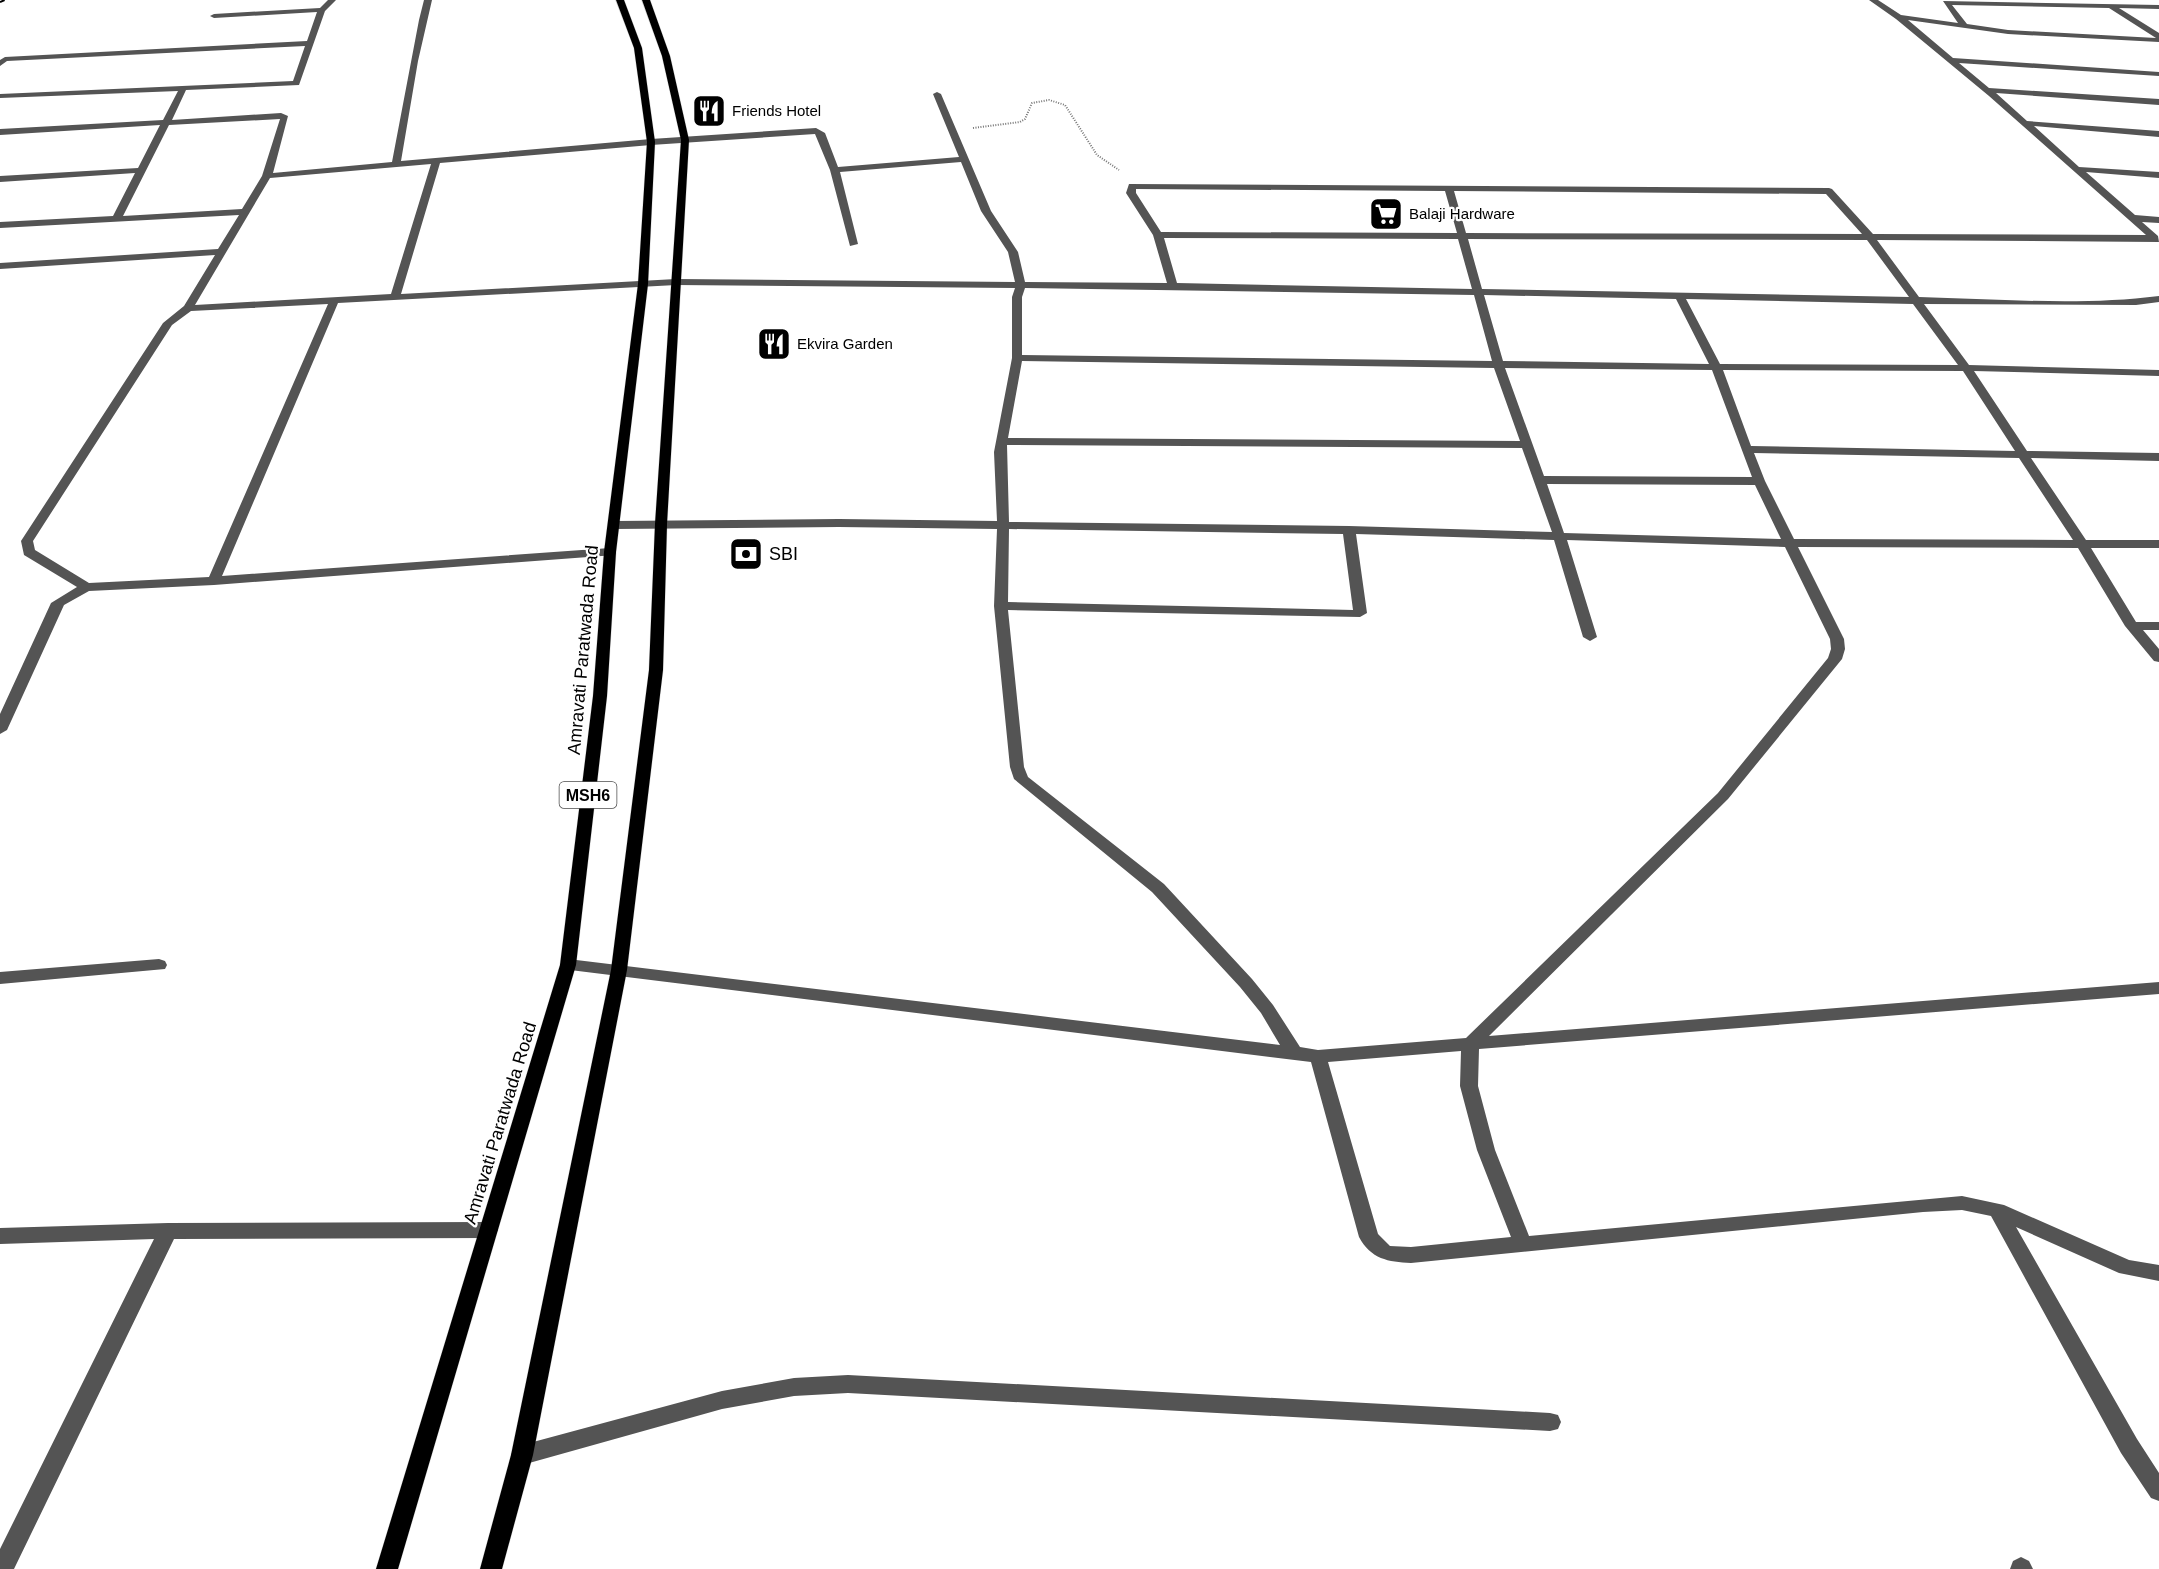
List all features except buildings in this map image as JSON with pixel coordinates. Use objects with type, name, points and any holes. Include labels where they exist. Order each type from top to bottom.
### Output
[{"type":"main road","name":"Amravati Paratwada Road","points":[[387,1569],[568,965],[600,696],[610,552],[643,284],[651,142],[638,48],[620,0]]},
{"type":"main road","name":"MSH6","points":[[491,1569],[522,1455],[619,970],[656,670],[661,563],[660,524],[685,141],[666,56],[646,0]]},
{"type":"street","points":[[0,96],[296,83],[322,10],[332,0]]},
{"type":"street","points":[[396,165],[409,103],[420,27],[428,0]]},
{"type":"street","points":[[1873,0],[1899,17],[1987,90],[2157,240]]},
{"type":"street","points":[[1965,26],[1946,3],[2103,2],[2159,7]]},
{"type":"street","points":[[2103,2],[2159,36]]},
{"type":"street","points":[[214,16],[322,10]]},
{"type":"street","points":[[1899,17],[2008,32],[2159,40]]},
{"type":"street","points":[[0,64],[5,59],[311,43]]},
{"type":"street","points":[[1951,60],[2159,75]]},
{"type":"street","points":[[117,218],[184,87]]},
{"type":"street","points":[[1987,90],[2159,102]]},
{"type":"street","points":[[937,94],[986,211],[1013,252],[1022,286],[1017,297],[1017,358],[999,452],[1003,525],[1001,606],[1017,767],[1021,779],[1158,888],[1246,983],[1267,1009],[1294,1053]]},
{"type":"street","points":[[0,132],[285,117],[267,176],[188,308],[168,323],[27,541],[28,552],[86,587]]},
{"type":"street","points":[[2025,123],[2159,134]]},
{"type":"street","points":[[267,176],[651,142],[816,131],[821,133],[835,170],[853,244]]},
{"type":"street","points":[[835,170],[964,159]]},
{"type":"street","points":[[395,298],[436,161]]},
{"type":"street","points":[[2076,168],[2159,175]]},
{"type":"street","points":[[0,178],[143,171]]},
{"type":"street","points":[[1173,286],[1158,235],[1131,193],[1132,186],[1829,191],[1869,236],[1966,368],[2081,542],[2132,626],[2159,658]]},
{"type":"street","points":[[1449,188],[1498,365],[1559,536],[1590,637]]},
{"type":"street","points":[[0,225],[245,212]]},
{"type":"street","points":[[2133,218],[2159,220]]},
{"type":"street","points":[[1158,235],[1869,236],[2157,240]]},
{"type":"street","points":[[0,266],[222,252]]},
{"type":"street","points":[[188,308],[676,282],[1173,286],[2057,303],[2136,302],[2159,299]]},
{"type":"street","points":[[1523,1244],[1486,1150],[1469,1086],[1470,1044],[1723,796],[1835,659],[1838,650],[1837,639],[1760,482],[1716,368],[1679,295]]},
{"type":"street","points":[[214,581],[334,301]]},
{"type":"street","points":[[1017,358],[1716,368],[1966,368],[2159,373]]},
{"type":"street","points":[[1002,441],[1527,445]]},
{"type":"street","points":[[1748,449],[2159,457]]},
{"type":"street","points":[[1539,480],[1760,482]]},
{"type":"street","points":[[615,525],[839,523],[1003,525],[1349,530],[1790,543],[2159,544]]},
{"type":"street","points":[[1001,606],[1360,613],[1349,530]]},
{"type":"street","points":[[0,730],[58,603],[86,587],[214,581],[610,552]]},
{"type":"street","points":[[2132,626],[2159,626]]},
{"type":"street","points":[[0,978],[159,965]]},
{"type":"street","points":[[568,965],[1318,1056],[2159,988]]},
{"type":"street","points":[[1318,1056],[1369,1237],[1377,1249],[1390,1254],[1411,1255],[1962,1203],[1997,1210],[2126,1267],[2159,1273]]},
{"type":"street","points":[[1997,1210],[2129,1446],[2159,1491]]},
{"type":"street","points":[[0,1236],[168,1231],[488,1230]]},
{"type":"street","points":[[2,1569],[168,1231]]},
{"type":"street","points":[[522,1455],[664,1414],[722,1400],[794,1387],[848,1384],[1550,1422]]},
{"type":"path","points":[[952,129],[1020,122],[1025,119],[1032,103],[1057,101],[1065,105],[1097,155],[1139,185]]},
{"type":"railway","points":[[0,2],[5,0]]},
{"type":"place","name":"Friends Hotel","points":[[709,111]]},
{"type":"place","name":"Balaji Hardware","points":[[1386,214]]},
{"type":"place","name":"Ekvira Garden","points":[[774,344]]},
{"type":"place","name":"SBI","points":[[746,554]]}]
